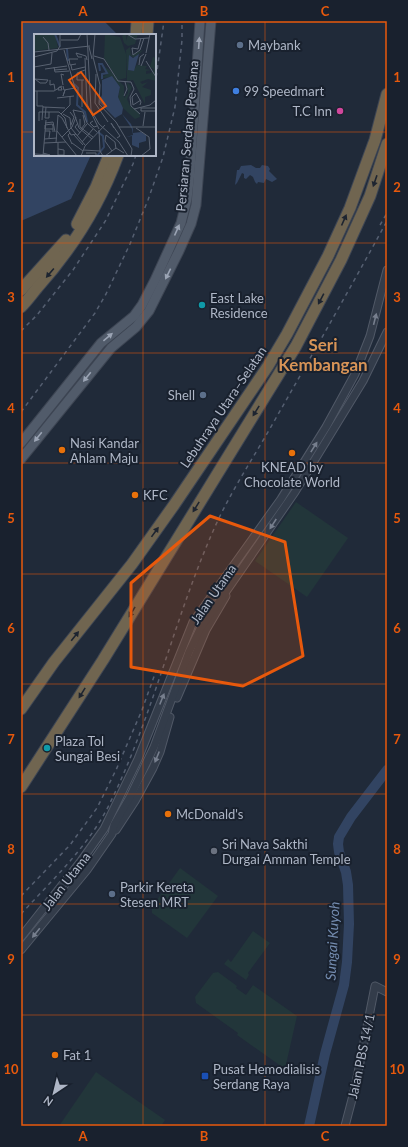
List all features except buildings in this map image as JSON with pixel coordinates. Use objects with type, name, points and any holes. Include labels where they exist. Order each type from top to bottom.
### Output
[{"type":"highway","points":[[136,34],[137,21]]},
{"type":"highway","points":[[147,34],[148,21]]},
{"type":"highway","name":"Lebuhraya Utara–Selatan","points":[[23,706],[54,662],[132,564],[174,505],[268,366],[287,334],[328,256],[350,208],[375,140],[387,94]]},
{"type":"highway","name":"Lebuhraya Utara–Selatan","points":[[21,787],[103,660],[296,346],[341,260],[370,196],[387,144]]},
{"type":"highway","points":[[21,290],[65,243],[76,227],[96,187],[109,156]]},
{"type":"highway","points":[[21,306],[53,270],[93,212],[118,156]]},
{"type":"main road","name":"Persiaran Serdang Perdana","points":[[21,443],[101,343],[134,316],[142,305],[155,280],[181,223],[187,199],[190,172],[200,21]]},
{"type":"main road","name":"Persiaran Serdang Perdana","points":[[21,459],[111,348],[136,327],[149,311],[191,224],[196,205],[211,21]]},
{"type":"street","name":"Jalan Utama","points":[[21,937],[81,861],[104,829],[138,759],[193,622],[281,499],[326,427],[355,374],[368,342],[387,272]]},
{"type":"street","name":"Jalan Utama","points":[[21,950],[87,870],[112,834],[114,826],[154,747],[189,652],[200,629],[295,492],[362,381],[387,332]]},
{"type":"street","name":"Jalan PBS 14/1","points":[[345,1126],[355,1088],[375,986],[387,992]]},
{"type":"highlighted area","points":[[210,516],[285,542],[303,656],[243,686],[131,667],[131,583]]},
{"type":"green space","points":[[296,502],[348,538],[307,597],[255,561]]},
{"type":"green space","points":[[180,868],[218,896],[187,938],[152,913],[152,907]]},
{"type":"green space","points":[[253,931],[270,943],[248,973],[249,975],[246,980],[224,964],[228,959],[231,962]]},
{"type":"green space","points":[[218,972],[237,986],[236,988],[246,995],[253,985],[297,1016],[285,1069],[237,1035],[238,1033],[196,1003],[195,997],[213,973]]},
{"type":"green space","points":[[96,1072],[165,1120],[161,1126],[59,1126]]},
{"type":"water","points":[[21,21],[104,21],[117,34],[34,34],[34,156],[91,156],[71,199],[21,221]]},
{"type":"water","points":[[251,165],[256,168],[260,168],[262,165],[268,166],[270,169],[269,171],[277,179],[272,182],[266,179],[264,183],[258,182],[257,184],[253,177],[250,175],[246,179],[242,173],[235,185],[237,170],[239,170],[241,166]]},
{"type":"waterway","name":"Sungai Kuyoh","points":[[309,1126],[325,1054],[344,985],[347,962],[349,924],[348,885],[346,872],[339,852],[339,837],[351,817],[387,770]]},
{"type":"railway","points":[[156,78],[164,21]]},
{"type":"railway","points":[[21,412],[95,313],[106,294],[130,244],[148,200],[163,157],[175,107],[182,40],[182,21]]},
{"type":"railway","points":[[21,331],[37,315],[73,270],[106,220],[136,156]]},
{"type":"railway","points":[[380,225],[387,213]]},
{"type":"railway","points":[[21,914],[70,862],[92,834],[110,803],[140,733],[190,589],[219,518],[232,492],[269,431],[387,221]]},
{"type":"railway","points":[[21,896],[70,845],[97,808],[116,770],[142,710],[156,671]]},
{"type":"place","name":"Maybank","points":[[240,45]]},
{"type":"place","name":"99 Speedmart","points":[[236,91]]},
{"type":"place","name":"T.C Inn","points":[[340,111]]},
{"type":"place","name":"East Lake Residence","points":[[202,305]]},
{"type":"place","name":"Shell","points":[[203,395]]},
{"type":"place","name":"Nasi Kandar Ahlam Maju","points":[[62,450]]},
{"type":"place","name":"KNEAD by Chocolate World","points":[[292,453]]},
{"type":"place","name":"KFC","points":[[135,495]]},
{"type":"place","name":"Plaza Tol Sungai Besi","points":[[47,748]]},
{"type":"place","name":"McDonald's","points":[[168,814]]},
{"type":"place","name":"Sri Nava Sakthi Durgai Amman Temple","points":[[214,851]]},
{"type":"place","name":"Parkir Kereta Stesen MRT","points":[[112,894]]},
{"type":"place","name":"Fat 1","points":[[55,1055]]},
{"type":"place","name":"Pusat Hemodialisis Serdang Raya","points":[[205,1076]]},
{"type":"district","name":"Seri Kembangan","points":[[323,354]]}]
